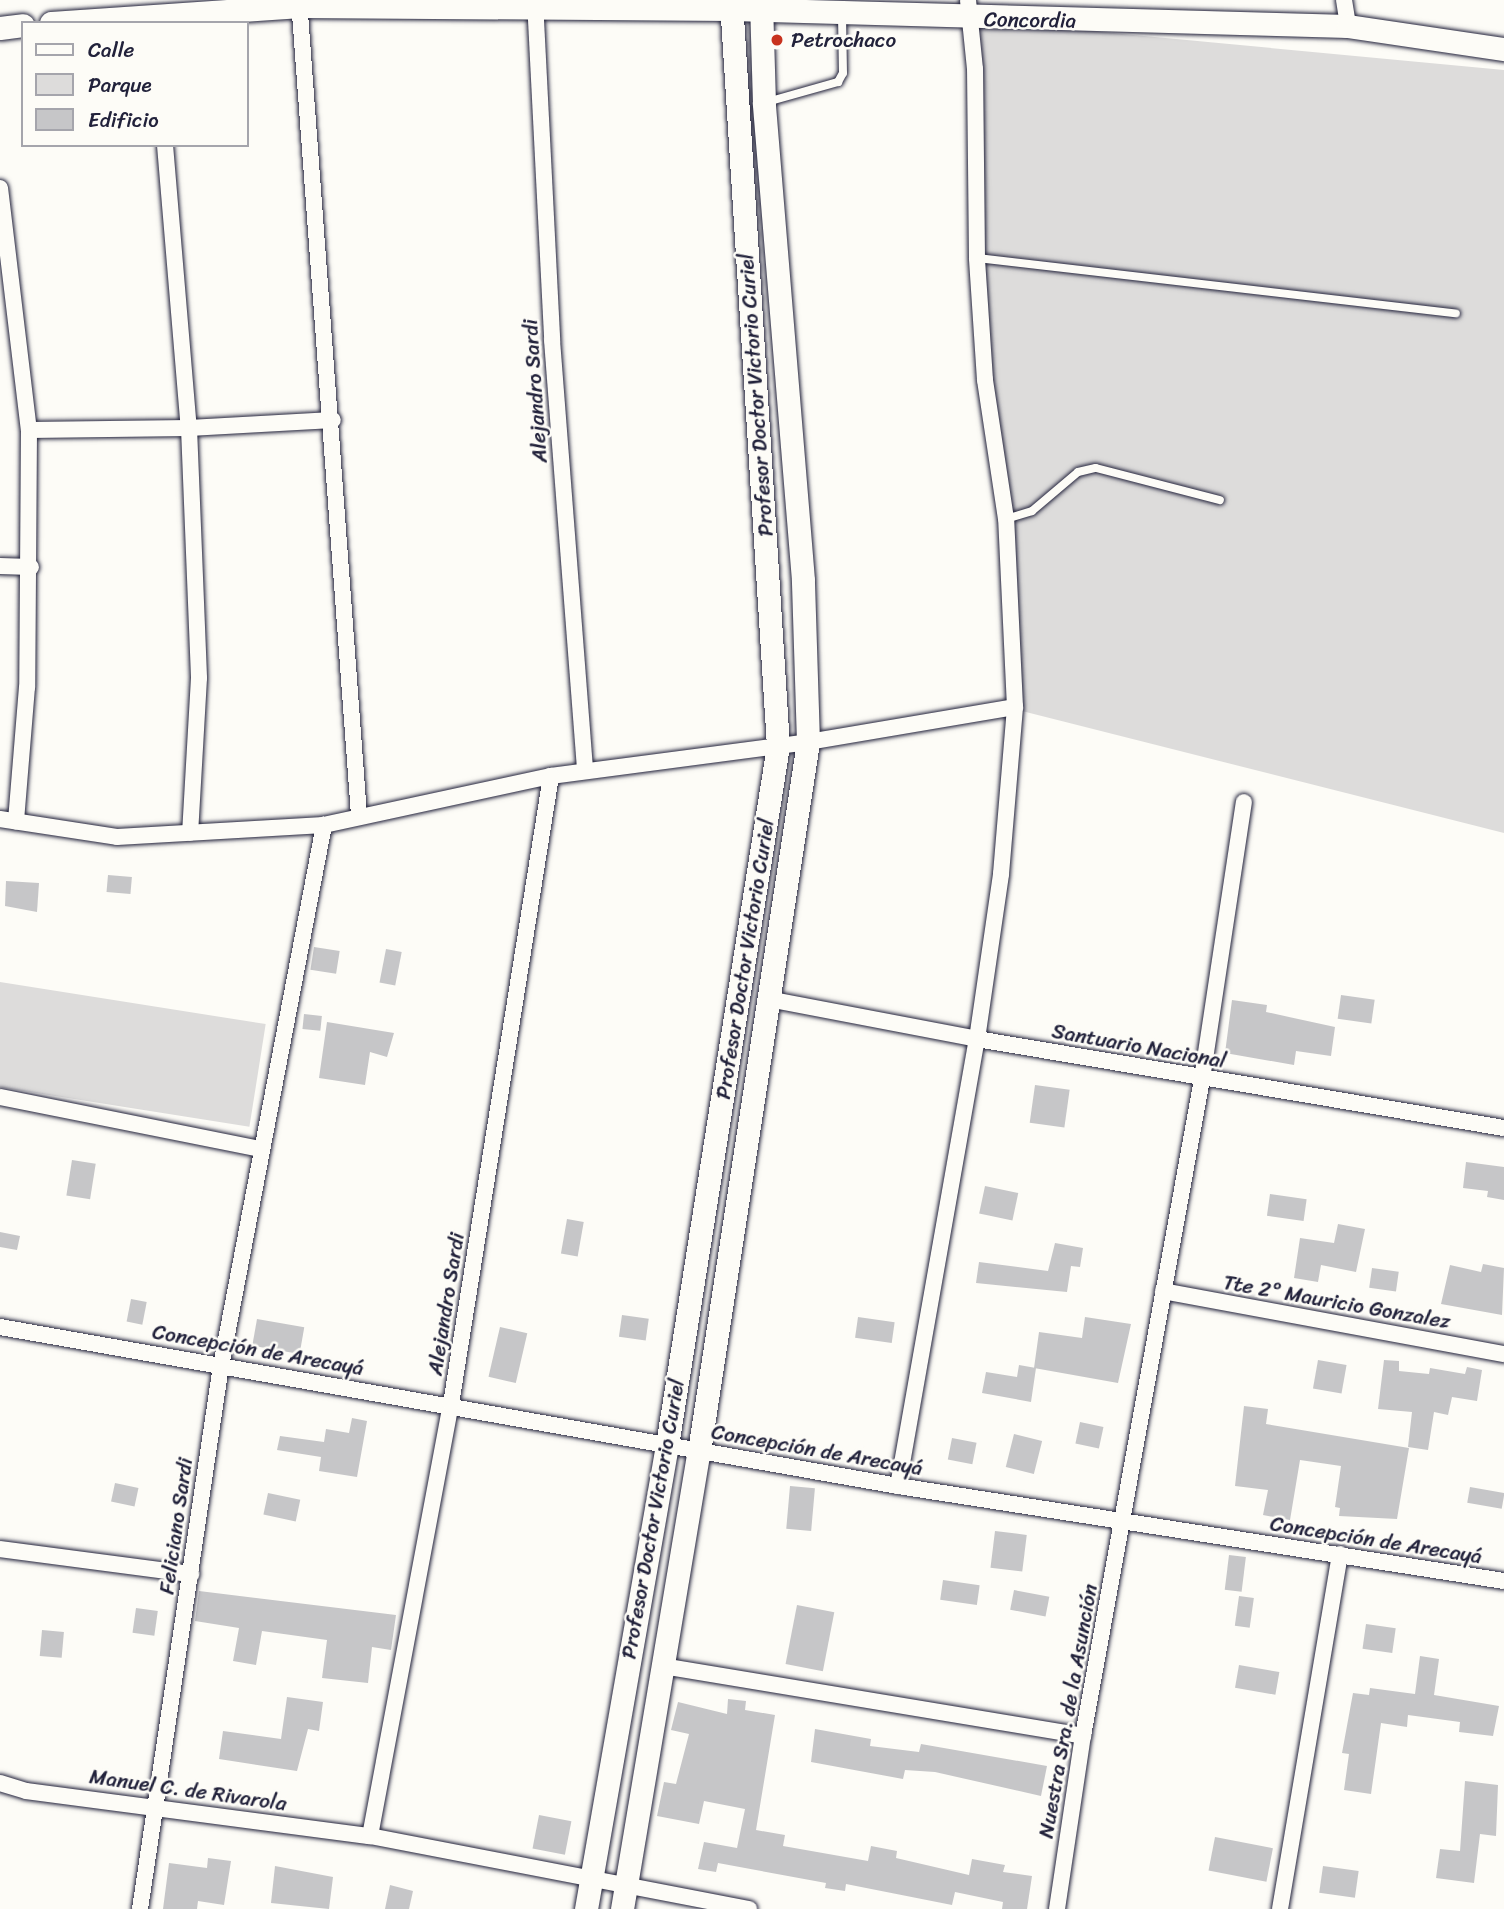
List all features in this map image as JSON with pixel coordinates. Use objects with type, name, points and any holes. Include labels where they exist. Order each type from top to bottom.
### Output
[{"type":"main road","name":"Concordia","points":[[70,21],[154,12],[299,3],[731,4],[842,14],[979,9],[1348,26],[1504,49]]},
{"type":"main road","name":"Profesor Doctor Victorio Curiel","points":[[622,1909],[608,1881],[667,1445],[778,746],[731,4]]},
{"type":"main road","name":"Profesor Doctor Victorio Curiel","points":[[586,1909],[608,1881],[662,1666],[699,1451],[808,742],[803,580],[764,103],[761,6]]},
{"type":"main road","points":[[0,28],[21,25]]},
{"type":"street","points":[[1344,0],[1348,26]]},
{"type":"street","points":[[299,3],[333,420],[359,816]]},
{"type":"street","name":"Alejandro Sardi","points":[[535,4],[552,340],[585,771]]},
{"type":"street","points":[[898,1486],[977,1039],[1001,874],[1016,707],[1006,519],[986,400],[977,258],[979,9]]},
{"type":"street","points":[[166,147],[189,428],[200,678],[190,834]]},
{"type":"street","points":[[0,188],[29,430],[31,567],[8,821],[117,837],[324,825],[551,776],[808,742],[1016,707]]},
{"type":"street","points":[[29,430],[189,428],[333,420]]},
{"type":"street","points":[[0,566],[31,567]]},
{"type":"street","name":"Alejandro Sardi","points":[[370,1836],[451,1404],[551,776]]},
{"type":"street","name":"Nuestra Sra. de la Asunción","points":[[1057,1909],[1083,1736],[1202,1079],[1244,802]]},
{"type":"street","name":"Feliciano Sardi","points":[[140,1909],[221,1366],[260,1149],[324,825]]},
{"type":"street","name":"Santuario Nacional","points":[[768,999],[1202,1079],[1504,1128]]},
{"type":"street","points":[[0,1097],[260,1149]]},
{"type":"street","name":"Tte 2° Mauricio Gonzalez","points":[[1163,1291],[1504,1354]]},
{"type":"street","name":"Concepción de Arecayá","points":[[0,1326],[451,1404],[898,1486],[1504,1581]]},
{"type":"street","points":[[0,1549],[191,1574]]},
{"type":"street","points":[[1280,1909],[1340,1554]]},
{"type":"street","points":[[662,1666],[1083,1736]]},
{"type":"street","name":"Manuel C. de Rivarola","points":[[0,1783],[26,1791],[370,1836],[608,1881]]},
{"type":"street","points":[[608,1881],[749,1909]]},
{"type":"lane","points":[[764,103],[838,82],[843,73],[842,14]]},
{"type":"lane","points":[[977,258],[1456,313]]},
{"type":"lane","points":[[1006,519],[1032,511],[1078,472],[1096,468],[1220,500]]},
{"type":"green space","points":[[964,19],[1504,70],[1504,833],[1018,710]]},
{"type":"green space","points":[[0,982],[266,1024],[249,1127],[0,1087]]},
{"type":"building","points":[[108,875],[132,877],[130,894],[107,892]]},
{"type":"building","points":[[6,881],[39,883],[37,912],[5,906]]},
{"type":"building","points":[[314,947],[340,951],[336,974],[310,970]]},
{"type":"building","points":[[386,949],[402,952],[395,985],[380,982]]},
{"type":"building","points":[[1341,995],[1375,1000],[1371,1023],[1338,1019]]},
{"type":"building","points":[[1232,1000],[1267,1005],[1266,1012],[1335,1027],[1331,1056],[1296,1051],[1294,1065],[1225,1053]]},
{"type":"building","points":[[304,1014],[322,1016],[320,1031],[302,1029]]},
{"type":"building","points":[[327,1022],[394,1033],[387,1057],[370,1052],[365,1085],[319,1078]]},
{"type":"building","points":[[1035,1085],[1070,1090],[1064,1128],[1030,1123]]},
{"type":"building","points":[[72,1160],[96,1164],[90,1199],[66,1196]]},
{"type":"building","points":[[1466,1162],[1504,1167],[1504,1200],[1487,1197],[1488,1191],[1463,1188]]},
{"type":"building","points":[[985,1186],[1018,1193],[1012,1220],[979,1213]]},
{"type":"building","points":[[1270,1194],[1307,1199],[1304,1221],[1267,1216]]},
{"type":"building","points":[[567,1219],[584,1222],[578,1256],[561,1253]]},
{"type":"building","points":[[1338,1224],[1365,1229],[1356,1272],[1321,1265],[1318,1282],[1294,1278],[1300,1238],[1334,1243]]},
{"type":"building","points":[[0,1232],[20,1236],[17,1250],[0,1247]]},
{"type":"building","points":[[1055,1243],[1083,1248],[1080,1267],[1071,1266],[1067,1292],[976,1283],[979,1262],[1048,1271]]},
{"type":"building","points":[[1483,1264],[1504,1268],[1502,1315],[1441,1304],[1450,1265],[1481,1272]]},
{"type":"building","points":[[1372,1268],[1399,1272],[1396,1292],[1369,1288]]},
{"type":"building","points":[[131,1299],[147,1302],[142,1325],[127,1322]]},
{"type":"building","points":[[622,1315],[649,1319],[646,1341],[619,1337]]},
{"type":"building","points":[[858,1317],[895,1322],[892,1343],[855,1338]]},
{"type":"building","points":[[1085,1317],[1131,1324],[1118,1383],[1034,1368],[1039,1332],[1082,1338]]},
{"type":"building","points":[[257,1319],[304,1327],[300,1354],[252,1346]]},
{"type":"building","points":[[500,1327],[527,1333],[516,1383],[489,1377]]},
{"type":"building","points":[[1318,1360],[1347,1365],[1342,1394],[1313,1389]]},
{"type":"building","points":[[1384,1360],[1399,1361],[1399,1371],[1429,1374],[1430,1368],[1465,1374],[1467,1367],[1482,1370],[1477,1401],[1452,1397],[1448,1415],[1434,1412],[1428,1450],[1408,1447],[1412,1412],[1378,1409]]},
{"type":"building","points":[[1019,1365],[1036,1368],[1031,1402],[982,1393],[986,1372],[1017,1377]]},
{"type":"building","points":[[1244,1406],[1268,1409],[1266,1424],[1409,1448],[1397,1519],[1339,1516],[1340,1508],[1335,1507],[1341,1466],[1300,1460],[1290,1520],[1263,1515],[1268,1490],[1235,1486]]},
{"type":"building","points":[[352,1418],[367,1421],[357,1477],[319,1471],[321,1457],[277,1450],[280,1436],[324,1442],[326,1429],[349,1433]]},
{"type":"building","points":[[1080,1422],[1103,1427],[1099,1449],[1075,1444]]},
{"type":"building","points":[[1014,1434],[1042,1441],[1034,1474],[1006,1467]]},
{"type":"building","points":[[952,1438],[977,1443],[972,1464],[948,1460]]},
{"type":"building","points":[[115,1483],[138,1488],[135,1507],[111,1502]]},
{"type":"building","points":[[790,1486],[815,1488],[811,1531],[786,1529]]},
{"type":"building","points":[[1470,1487],[1504,1493],[1502,1509],[1467,1503]]},
{"type":"building","points":[[268,1493],[300,1500],[296,1521],[263,1515]]},
{"type":"building","points":[[995,1531],[1027,1535],[1022,1572],[990,1568]]},
{"type":"building","points":[[1229,1555],[1246,1557],[1242,1592],[1225,1590]]},
{"type":"building","points":[[943,1580],[980,1585],[977,1605],[940,1600]]},
{"type":"building","points":[[1014,1590],[1049,1597],[1046,1617],[1010,1610]]},
{"type":"building","points":[[199,1591],[396,1615],[391,1650],[372,1647],[368,1683],[322,1678],[327,1640],[262,1631],[256,1665],[233,1661],[239,1628],[195,1621]]},
{"type":"building","points":[[1239,1596],[1254,1598],[1250,1628],[1235,1626]]},
{"type":"building","points":[[797,1605],[834,1612],[823,1671],[786,1664]]},
{"type":"building","points":[[136,1608],[158,1611],[154,1636],[133,1633]]},
{"type":"building","points":[[1366,1624],[1396,1628],[1392,1653],[1363,1649]]},
{"type":"building","points":[[42,1630],[64,1632],[62,1658],[40,1656]]},
{"type":"building","points":[[1420,1656],[1439,1659],[1434,1695],[1499,1706],[1493,1736],[1459,1732],[1460,1722],[1408,1715],[1407,1727],[1381,1723],[1371,1794],[1344,1790],[1349,1754],[1342,1753],[1353,1693],[1369,1695],[1370,1688],[1415,1694]]},
{"type":"building","points":[[1239,1665],[1279,1672],[1275,1695],[1235,1688]]},
{"type":"building","points":[[287,1697],[323,1702],[319,1731],[308,1729],[297,1771],[219,1759],[223,1731],[281,1739]]},
{"type":"building","points":[[728,1699],[746,1701],[745,1710],[775,1715],[756,1830],[785,1835],[783,1846],[868,1861],[871,1846],[897,1851],[896,1858],[969,1875],[972,1859],[1005,1865],[1003,1872],[1032,1876],[1027,1909],[1002,1909],[1003,1902],[955,1892],[952,1905],[846,1884],[845,1891],[825,1888],[826,1883],[718,1863],[716,1872],[698,1869],[704,1842],[737,1848],[745,1809],[704,1801],[699,1824],[657,1816],[664,1782],[676,1784],[689,1734],[671,1730],[678,1702],[727,1714]]},
{"type":"building","points":[[815,1729],[871,1739],[870,1746],[919,1752],[921,1744],[1047,1766],[1041,1796],[935,1772],[905,1770],[903,1779],[811,1762]]},
{"type":"building","points":[[1465,1781],[1498,1785],[1496,1836],[1480,1834],[1474,1883],[1436,1878],[1440,1849],[1460,1851]]},
{"type":"building","points":[[539,1815],[571,1821],[565,1855],[533,1848]]},
{"type":"building","points":[[1215,1837],[1273,1848],[1266,1882],[1209,1870]]},
{"type":"building","points":[[208,1858],[231,1861],[224,1905],[198,1901],[197,1909],[163,1909],[169,1863],[207,1868]]},
{"type":"building","points":[[275,1866],[333,1877],[329,1909],[271,1903]]},
{"type":"building","points":[[1323,1866],[1359,1871],[1355,1898],[1319,1893]]},
{"type":"building","points":[[390,1885],[413,1891],[409,1909],[385,1909]]},
{"type":"place","name":"Petrochaco","points":[[777,40]]}]
